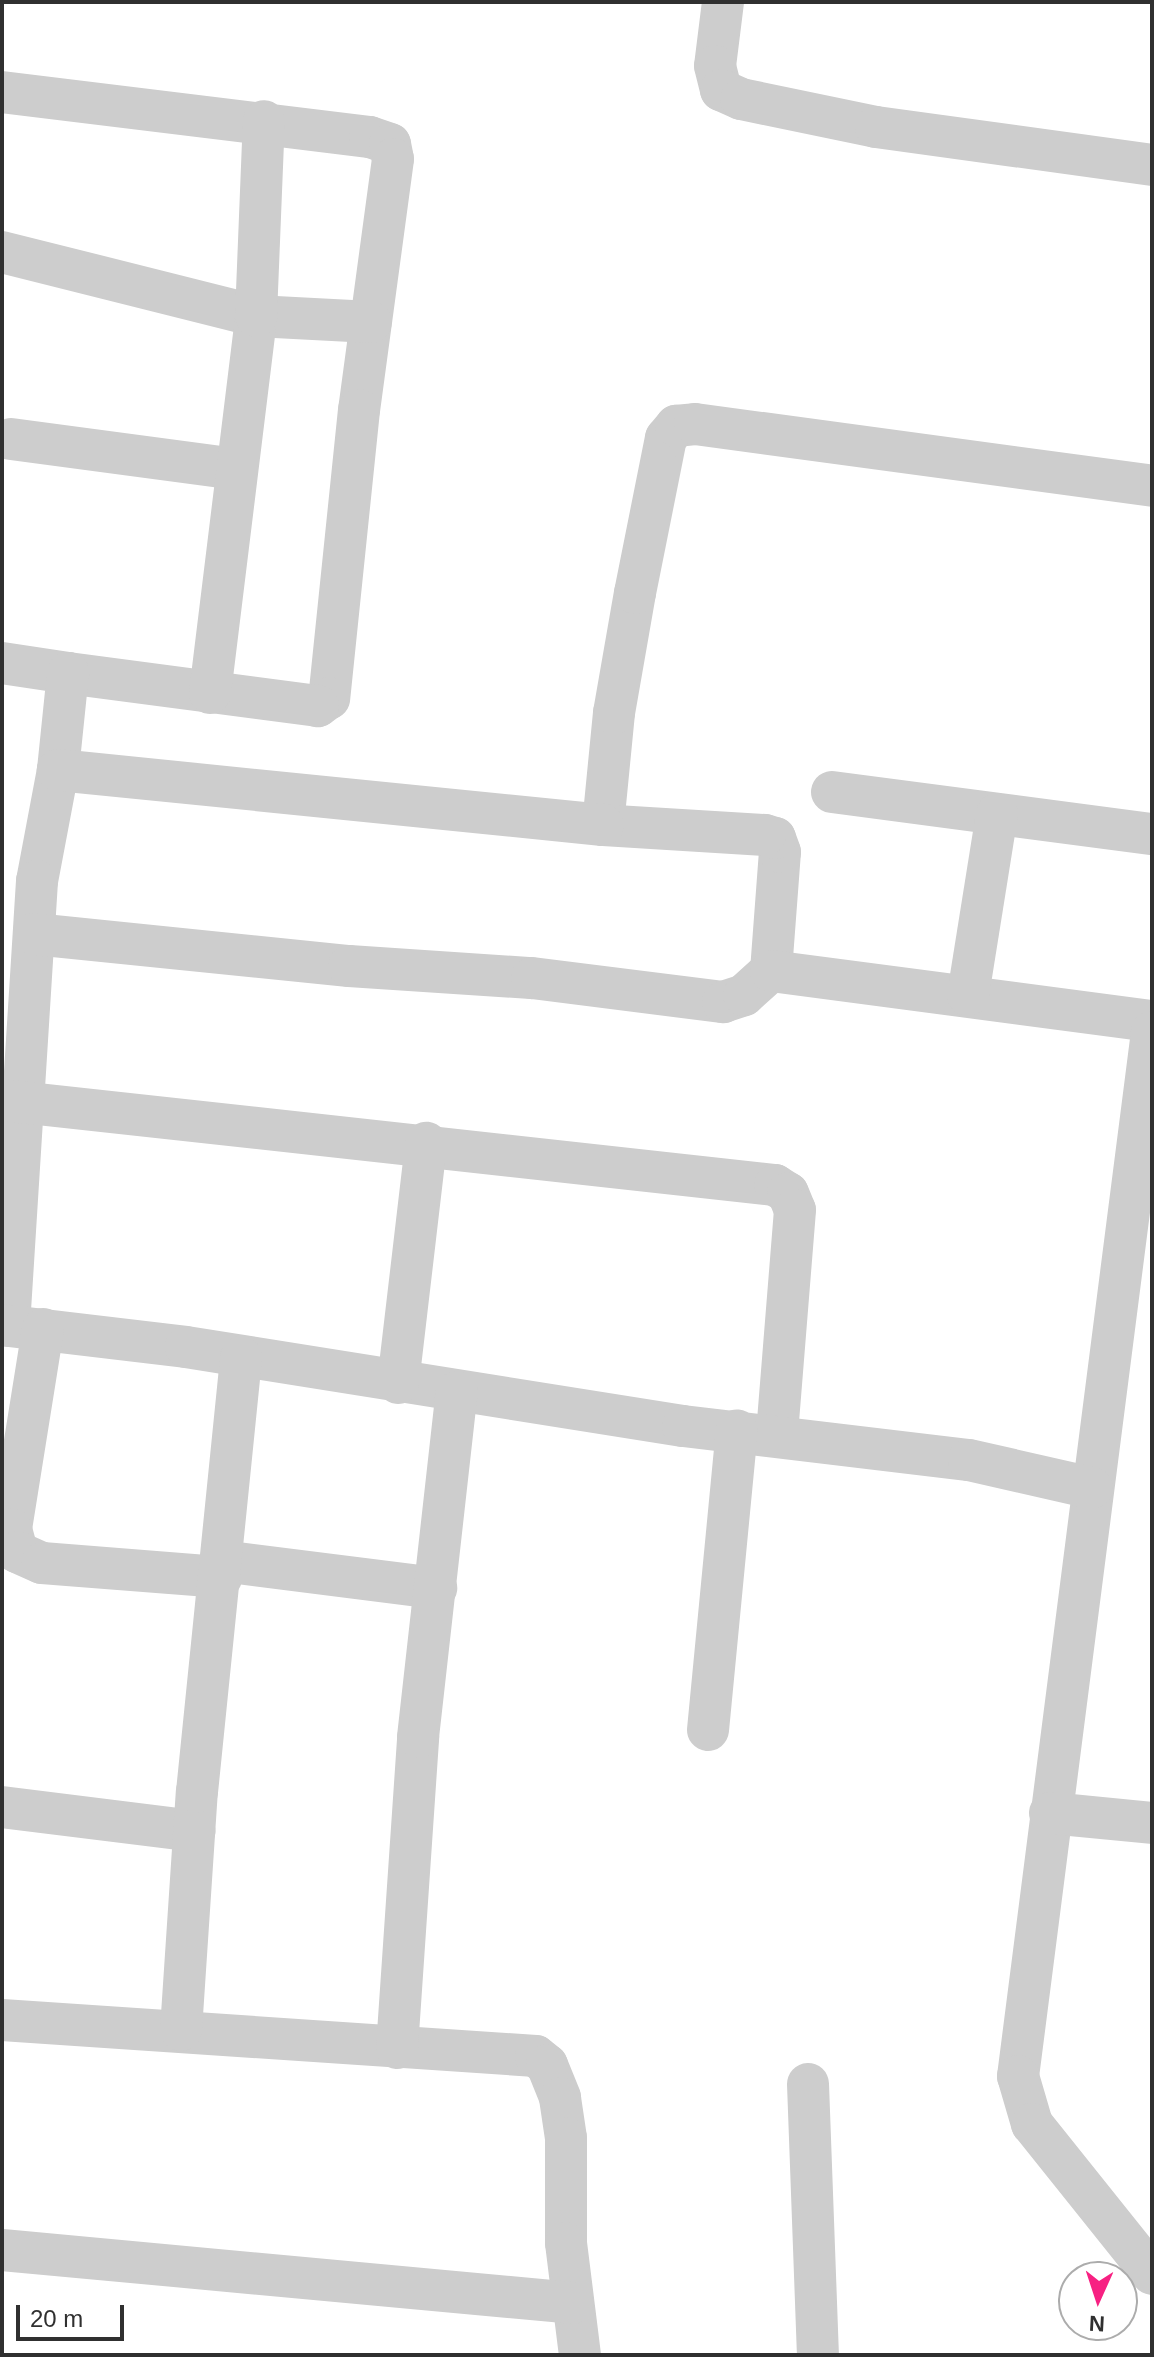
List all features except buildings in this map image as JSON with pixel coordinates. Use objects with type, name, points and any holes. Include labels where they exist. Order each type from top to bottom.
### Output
[{"type":"street","points":[[723,2],[715,66],[721,90],[741,99],[890,129],[1152,165]]},
{"type":"street","points":[[2,92],[264,121],[390,144],[393,159],[371,322],[329,698],[318,706],[2,663]]},
{"type":"street","points":[[210,693],[256,316],[264,121]]},
{"type":"street","points":[[2,252],[256,316],[371,322]]},
{"type":"street","points":[[603,825],[614,713],[635,593],[663,452],[676,426],[695,424],[1152,486]]},
{"type":"street","points":[[11,439],[236,469]]},
{"type":"street","points":[[68,673],[58,770],[37,881],[34,934],[12,1101],[18,1326],[11,1529],[17,1552],[42,1563],[222,1569],[436,1588]]},
{"type":"street","points":[[34,934],[111,938],[349,966],[532,978],[713,1002],[744,995],[771,971],[780,852],[775,838],[603,825],[58,770]]},
{"type":"street","points":[[832,792],[1152,834]]},
{"type":"street","points":[[968,995],[997,814]]},
{"type":"street","points":[[771,971],[1152,1021]]},
{"type":"street","points":[[1152,1032],[1143,1166],[1092,1488],[1019,2049],[1023,2100],[1032,2124],[1152,2274]]},
{"type":"street","points":[[12,1101],[426,1143],[757,1182],[788,1193],[795,1210],[708,1730]]},
{"type":"street","points":[[398,1383],[426,1143]]},
{"type":"street","points":[[18,1326],[241,1357],[457,1392],[969,1460],[1092,1488]]},
{"type":"street","points":[[181,2030],[195,1831],[241,1357]]},
{"type":"street","points":[[397,2048],[418,1737],[457,1392]]},
{"type":"street","points":[[2,1807],[195,1831]]},
{"type":"street","points":[[1050,1813],[1152,1823]]},
{"type":"street","points":[[2,2020],[181,2030],[397,2048],[529,2054],[547,2065],[560,2098],[566,2138],[566,2243],[580,2355]]},
{"type":"street","points":[[808,2084],[818,2355]]},
{"type":"street","points":[[2,2250],[573,2303]]}]
